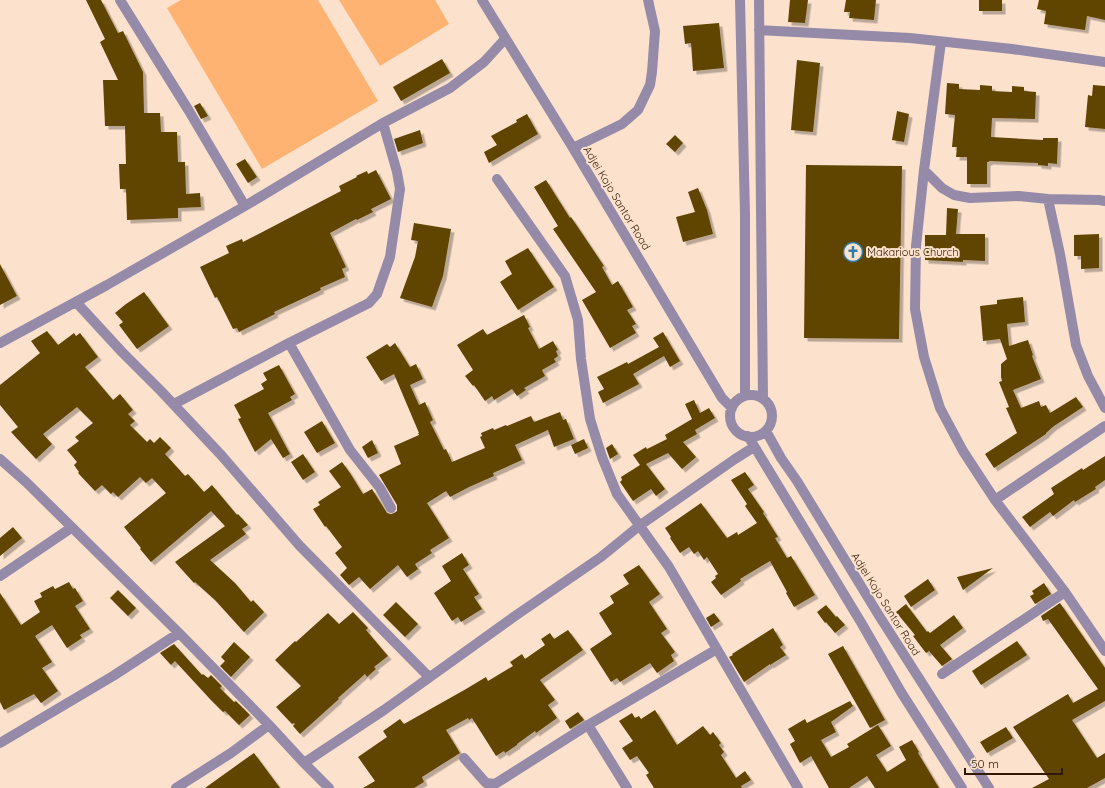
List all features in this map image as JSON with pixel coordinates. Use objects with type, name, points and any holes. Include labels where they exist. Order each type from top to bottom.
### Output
[{"type":"street","points":[[120,0],[193,117],[246,206]]},
{"type":"street","name":"Adjei Kojo Santor Road","points":[[482,0],[573,148],[722,398],[732,408]]},
{"type":"street","points":[[573,148],[622,124],[638,110],[650,85],[652,72],[655,31],[648,0]]},
{"type":"street","points":[[740,0],[745,214],[745,396]]},
{"type":"street","points":[[759,0],[763,398]]},
{"type":"street","points":[[760,30],[902,38],[1012,49],[1105,62]]},
{"type":"street","points":[[0,343],[246,206],[383,123],[450,88],[484,62],[505,39]]},
{"type":"street","points":[[941,42],[924,170],[916,246],[915,309],[924,357],[940,408],[964,451],[995,500],[1065,592],[1105,651]]},
{"type":"street","points":[[174,404],[369,303],[377,294],[390,257],[400,189],[397,172],[383,123]]},
{"type":"street","points":[[924,170],[942,188],[954,195],[970,198],[1020,196],[1048,199],[1105,201]]},
{"type":"street","points":[[497,179],[565,276],[578,320],[581,359],[590,419],[602,457],[617,494],[669,567],[798,788]]},
{"type":"street","points":[[1048,199],[1060,254],[1076,345],[1088,376],[1105,408]]},
{"type":"street","points":[[76,302],[222,456],[299,545],[429,678]]},
{"type":"street","points":[[289,344],[350,450],[380,488],[391,508]]},
{"type":"street","points":[[754,395],[763,398],[770,405],[772,414],[771,424],[766,431],[757,436],[748,436],[739,433],[733,426],[730,417],[732,408],[737,400],[745,396],[754,395]]},
{"type":"street","points":[[995,500],[1105,426]]},
{"type":"street","name":"Adjei Kojo Santor Road","points":[[766,431],[781,458],[882,621],[989,788]]},
{"type":"street","points":[[748,436],[859,619],[901,692],[962,788]]},
{"type":"street","points":[[304,763],[384,710],[515,616],[601,557],[639,526],[754,447]]},
{"type":"street","points":[[0,459],[26,482],[179,633],[329,788]]},
{"type":"street","points":[[0,576],[71,528]]},
{"type":"street","points":[[942,674],[1065,592]]},
{"type":"street","points":[[0,743],[113,676],[179,633]]},
{"type":"street","points":[[464,758],[486,783],[495,784],[588,725],[717,649]]},
{"type":"street","points":[[176,788],[232,753],[269,725]]},
{"type":"street","points":[[588,725],[627,788]]},
{"type":"shaded area","points":[[181,0],[318,0],[378,101],[262,169],[167,8]]},
{"type":"shaded area","points":[[339,0],[435,0],[449,24],[380,66]]},
{"type":"building","points":[[86,0],[101,0],[118,33],[123,31],[143,72],[144,113],[160,113],[161,132],[177,132],[178,162],[185,162],[186,194],[200,193],[201,207],[178,208],[178,218],[127,220],[126,189],[120,189],[119,164],[126,164],[125,126],[105,126],[103,80],[118,80],[100,42],[105,39]]},
{"type":"building","points":[[790,0],[808,0],[805,23],[788,22]]},
{"type":"building","points":[[846,0],[876,0],[874,20],[849,18],[850,12],[844,12]]},
{"type":"building","points":[[979,0],[1002,0],[1002,11],[979,11]]},
{"type":"building","points":[[1039,0],[1105,0],[1105,20],[1087,16],[1085,30],[1044,24],[1046,11],[1037,9]]},
{"type":"building","points":[[719,23],[724,68],[693,71],[691,43],[685,44],[683,26]]},
{"type":"building","points":[[442,59],[450,73],[401,101],[393,87]]},
{"type":"building","points":[[797,60],[820,63],[813,132],[791,130]]},
{"type":"building","points":[[947,83],[959,84],[959,89],[980,90],[980,85],[992,86],[992,91],[1012,92],[1012,86],[1024,87],[1024,91],[1036,92],[1035,119],[992,118],[991,137],[1043,140],[1043,138],[1058,138],[1057,164],[1048,163],[1048,166],[1038,165],[1038,163],[989,161],[987,162],[987,184],[967,184],[967,157],[956,157],[957,147],[952,147],[955,115],[945,114]]},
{"type":"building","points":[[1093,85],[1105,86],[1105,129],[1085,127],[1088,95],[1092,96]]},
{"type":"building","points":[[200,103],[208,116],[201,119],[194,106]]},
{"type":"building","points":[[897,111],[909,114],[904,142],[892,140]]},
{"type":"building","points":[[527,114],[538,134],[489,163],[484,152],[497,145],[491,136],[517,122],[516,120]]},
{"type":"building","points":[[420,130],[423,143],[398,152],[394,139]]},
{"type":"building","points":[[675,135],[683,143],[675,152],[666,144]]},
{"type":"building","points":[[245,159],[257,177],[248,183],[236,164]]},
{"type":"building","name":"Makarious Church","points":[[806,165],[902,166],[899,339],[804,338]]},
{"type":"building","points":[[376,170],[391,199],[371,209],[373,212],[330,233],[346,267],[342,269],[345,277],[320,288],[321,290],[274,312],[275,314],[239,332],[237,328],[233,329],[217,297],[215,298],[200,267],[229,253],[226,246],[242,239],[243,242],[341,191],[339,186],[357,177],[356,176],[367,171],[368,174]]},
{"type":"building","points":[[546,180],[570,218],[571,217],[604,266],[602,267],[612,285],[618,281],[633,307],[627,310],[636,324],[632,326],[636,333],[610,348],[582,300],[596,292],[553,229],[558,226],[534,187]]},
{"type":"building","points":[[698,188],[707,210],[713,234],[683,242],[676,217],[695,212],[688,192]]},
{"type":"building","points":[[947,208],[958,209],[956,234],[985,234],[985,261],[963,260],[963,262],[925,260],[925,235],[946,235]]},
{"type":"building","points":[[414,223],[451,229],[443,276],[432,307],[400,298],[415,257],[418,241],[411,240]]},
{"type":"building","points":[[1099,234],[1099,268],[1081,269],[1081,256],[1074,256],[1074,235]]},
{"type":"building","points":[[528,248],[554,287],[518,310],[500,282],[512,274],[505,261]]},
{"type":"building","points":[[0,264],[17,296],[0,305]]},
{"type":"building","points":[[144,292],[169,326],[137,349],[119,325],[123,322],[115,313]]},
{"type":"building","points":[[1023,297],[1025,322],[1007,324],[1009,346],[1028,340],[1033,355],[1032,356],[1041,379],[1013,390],[1021,408],[1039,401],[1041,407],[1046,405],[1050,413],[1076,397],[1083,407],[1054,426],[1046,434],[994,468],[985,454],[1017,433],[1006,408],[1009,407],[999,382],[1002,381],[1001,364],[1007,359],[1000,339],[983,341],[980,306],[997,304],[997,300]]},
{"type":"building","points":[[524,315],[530,327],[528,328],[539,349],[553,341],[558,350],[556,351],[558,356],[554,359],[556,362],[542,370],[545,376],[524,388],[526,390],[517,396],[512,389],[494,400],[492,396],[485,401],[474,385],[473,386],[465,376],[473,370],[457,345],[483,329],[487,335]]},
{"type":"building","points":[[47,331],[58,345],[74,333],[76,336],[80,333],[98,357],[85,367],[113,400],[120,394],[133,410],[128,414],[135,421],[130,425],[147,442],[150,439],[154,443],[160,437],[171,448],[165,454],[185,476],[188,474],[204,492],[212,485],[237,515],[238,514],[248,525],[242,529],[246,534],[210,560],[235,583],[251,602],[253,600],[264,612],[244,632],[215,600],[195,582],[194,583],[175,562],[225,526],[211,511],[151,562],[124,527],[166,493],[152,478],[146,483],[140,477],[118,497],[113,492],[111,494],[102,485],[95,491],[78,473],[79,472],[74,465],[77,462],[67,450],[79,441],[75,437],[93,423],[77,407],[43,434],[52,444],[36,459],[11,432],[18,427],[0,405],[0,385],[40,353],[31,341]]},
{"type":"building","points":[[663,332],[680,361],[670,367],[664,356],[633,374],[639,384],[603,403],[598,392],[604,389],[597,377],[627,362],[628,364],[659,347],[653,338]]},
{"type":"building","points":[[395,343],[410,367],[416,364],[423,379],[410,385],[419,405],[425,402],[433,420],[430,422],[444,450],[446,449],[452,462],[485,448],[480,437],[482,436],[481,433],[493,428],[494,430],[506,425],[507,426],[531,416],[534,422],[560,412],[563,420],[566,419],[574,439],[554,447],[548,430],[515,445],[522,460],[493,473],[494,476],[450,497],[446,491],[427,503],[449,538],[430,550],[432,553],[415,564],[418,569],[407,577],[398,565],[370,589],[359,577],[349,585],[340,575],[347,568],[335,553],[342,547],[326,526],[325,527],[313,509],[320,505],[318,502],[341,487],[329,471],[342,462],[363,494],[372,489],[387,513],[391,514],[397,511],[397,505],[379,475],[401,464],[394,446],[419,435],[419,433],[394,374],[381,381],[366,357],[387,344],[390,347]]},
{"type":"building","points":[[279,365],[295,394],[290,397],[292,400],[268,413],[290,454],[283,458],[271,439],[255,452],[238,419],[241,418],[234,405],[264,389],[261,384],[267,380],[263,373]]},
{"type":"building","points":[[694,400],[700,413],[709,408],[715,418],[695,430],[697,434],[683,442],[696,457],[682,469],[668,453],[646,464],[665,489],[656,496],[651,489],[633,501],[620,482],[622,480],[621,477],[640,465],[633,455],[646,447],[647,449],[667,439],[665,435],[692,419],[685,404]]},
{"type":"building","points":[[322,421],[335,443],[317,453],[304,432]]},
{"type":"building","points":[[584,439],[588,448],[575,454],[571,445]]},
{"type":"building","points":[[372,440],[378,453],[368,458],[362,447]]},
{"type":"building","points":[[612,444],[618,454],[610,459],[606,448]]},
{"type":"building","points":[[303,454],[315,472],[303,480],[291,462]]},
{"type":"building","points":[[1105,456],[1105,480],[1095,487],[1096,489],[1075,502],[1074,500],[1053,516],[1050,512],[1030,527],[1022,517],[1054,494],[1051,488],[1082,468],[1083,470]]},
{"type":"building","points":[[745,472],[754,485],[748,489],[764,512],[763,513],[778,537],[775,538],[787,558],[791,556],[815,595],[794,607],[770,561],[740,579],[741,581],[721,595],[711,582],[718,574],[707,557],[704,560],[698,551],[694,554],[689,547],[680,553],[665,528],[701,503],[727,538],[737,532],[738,535],[757,523],[745,506],[747,504],[731,480]]},
{"type":"building","points":[[13,527],[22,538],[0,556],[0,538]]},
{"type":"building","points":[[462,553],[469,565],[463,569],[479,594],[474,597],[482,609],[461,622],[458,617],[452,621],[434,593],[451,581],[442,566]]},
{"type":"building","points":[[639,565],[660,594],[649,602],[667,629],[661,633],[675,652],[671,655],[674,661],[657,673],[650,663],[620,682],[617,678],[611,682],[590,649],[612,634],[599,613],[614,603],[610,596],[629,584],[623,575]]},
{"type":"building","points":[[993,568],[963,590],[957,577]]},
{"type":"building","points":[[928,579],[935,590],[911,607],[904,596]]},
{"type":"building","points":[[69,582],[73,589],[75,588],[83,601],[75,606],[90,629],[80,635],[82,638],[67,648],[52,625],[35,636],[52,662],[42,668],[58,691],[41,703],[34,694],[4,710],[0,702],[0,593],[21,625],[40,612],[34,601],[42,597],[40,593],[53,586],[55,589]]},
{"type":"building","points":[[1044,583],[1051,594],[1035,604],[1030,596],[1034,594],[1032,591]]},
{"type":"building","points":[[118,590],[136,608],[128,616],[110,598]]},
{"type":"building","points":[[396,602],[418,624],[405,637],[383,615]]},
{"type":"building","points":[[1060,603],[1105,668],[1105,701],[1072,720],[1097,758],[1105,753],[1105,778],[1087,788],[1032,788],[1049,779],[1013,727],[1068,694],[1073,703],[1098,689],[1048,619],[1043,621],[1041,616]]},
{"type":"building","points":[[906,604],[927,632],[928,631],[930,633],[954,615],[963,628],[940,645],[952,659],[942,666],[929,651],[926,653],[913,636],[915,635],[896,612]]},
{"type":"building","points":[[826,605],[845,625],[835,633],[817,612]]},
{"type":"building","points":[[353,612],[368,628],[366,630],[388,656],[374,667],[376,669],[367,677],[365,674],[300,734],[293,726],[295,724],[292,724],[276,707],[301,686],[275,660],[328,613],[339,624]]},
{"type":"building","points":[[714,613],[720,621],[711,627],[706,618]]},
{"type":"building","points":[[773,628],[783,645],[780,647],[786,655],[744,682],[729,657]]},
{"type":"building","points":[[568,630],[583,650],[540,680],[555,700],[548,705],[557,718],[536,733],[535,731],[505,753],[504,751],[496,756],[472,718],[469,720],[468,718],[446,730],[460,753],[422,777],[424,782],[414,788],[363,788],[375,781],[358,757],[387,737],[383,731],[400,719],[404,724],[486,677],[488,681],[513,666],[510,662],[522,654],[525,659],[545,645],[541,639],[550,633],[554,639]]},
{"type":"building","points":[[1017,641],[1027,655],[981,685],[972,671]]},
{"type":"building","points":[[234,642],[250,657],[231,677],[220,666],[225,661],[221,657]]},
{"type":"building","points":[[174,644],[202,675],[203,674],[208,678],[211,675],[222,686],[220,688],[250,715],[239,725],[210,699],[175,661],[171,665],[160,653]]},
{"type":"building","points":[[843,646],[885,720],[870,728],[828,654]]},
{"type":"building","points":[[850,701],[853,706],[831,722],[836,732],[821,740],[831,757],[849,747],[847,744],[878,725],[891,746],[876,755],[887,772],[906,760],[899,747],[912,740],[939,788],[875,788],[867,776],[849,788],[829,788],[811,756],[800,763],[790,744],[795,741],[788,729],[805,719],[807,723]]},
{"type":"building","points":[[655,710],[677,745],[703,726],[710,735],[713,732],[721,743],[719,745],[724,752],[721,755],[736,778],[745,771],[751,780],[741,786],[742,788],[654,788],[646,775],[649,773],[637,756],[630,760],[622,748],[633,741],[619,721],[632,713],[635,718],[639,716],[641,719]]},
{"type":"building","points":[[578,712],[584,720],[570,729],[565,721]]},
{"type":"building","points":[[1006,727],[1013,738],[987,753],[980,742]]},
{"type":"building","points":[[254,753],[280,788],[205,788],[244,760]]},
{"type":"place","name":"Makarious Church","points":[[853,252]]}]
